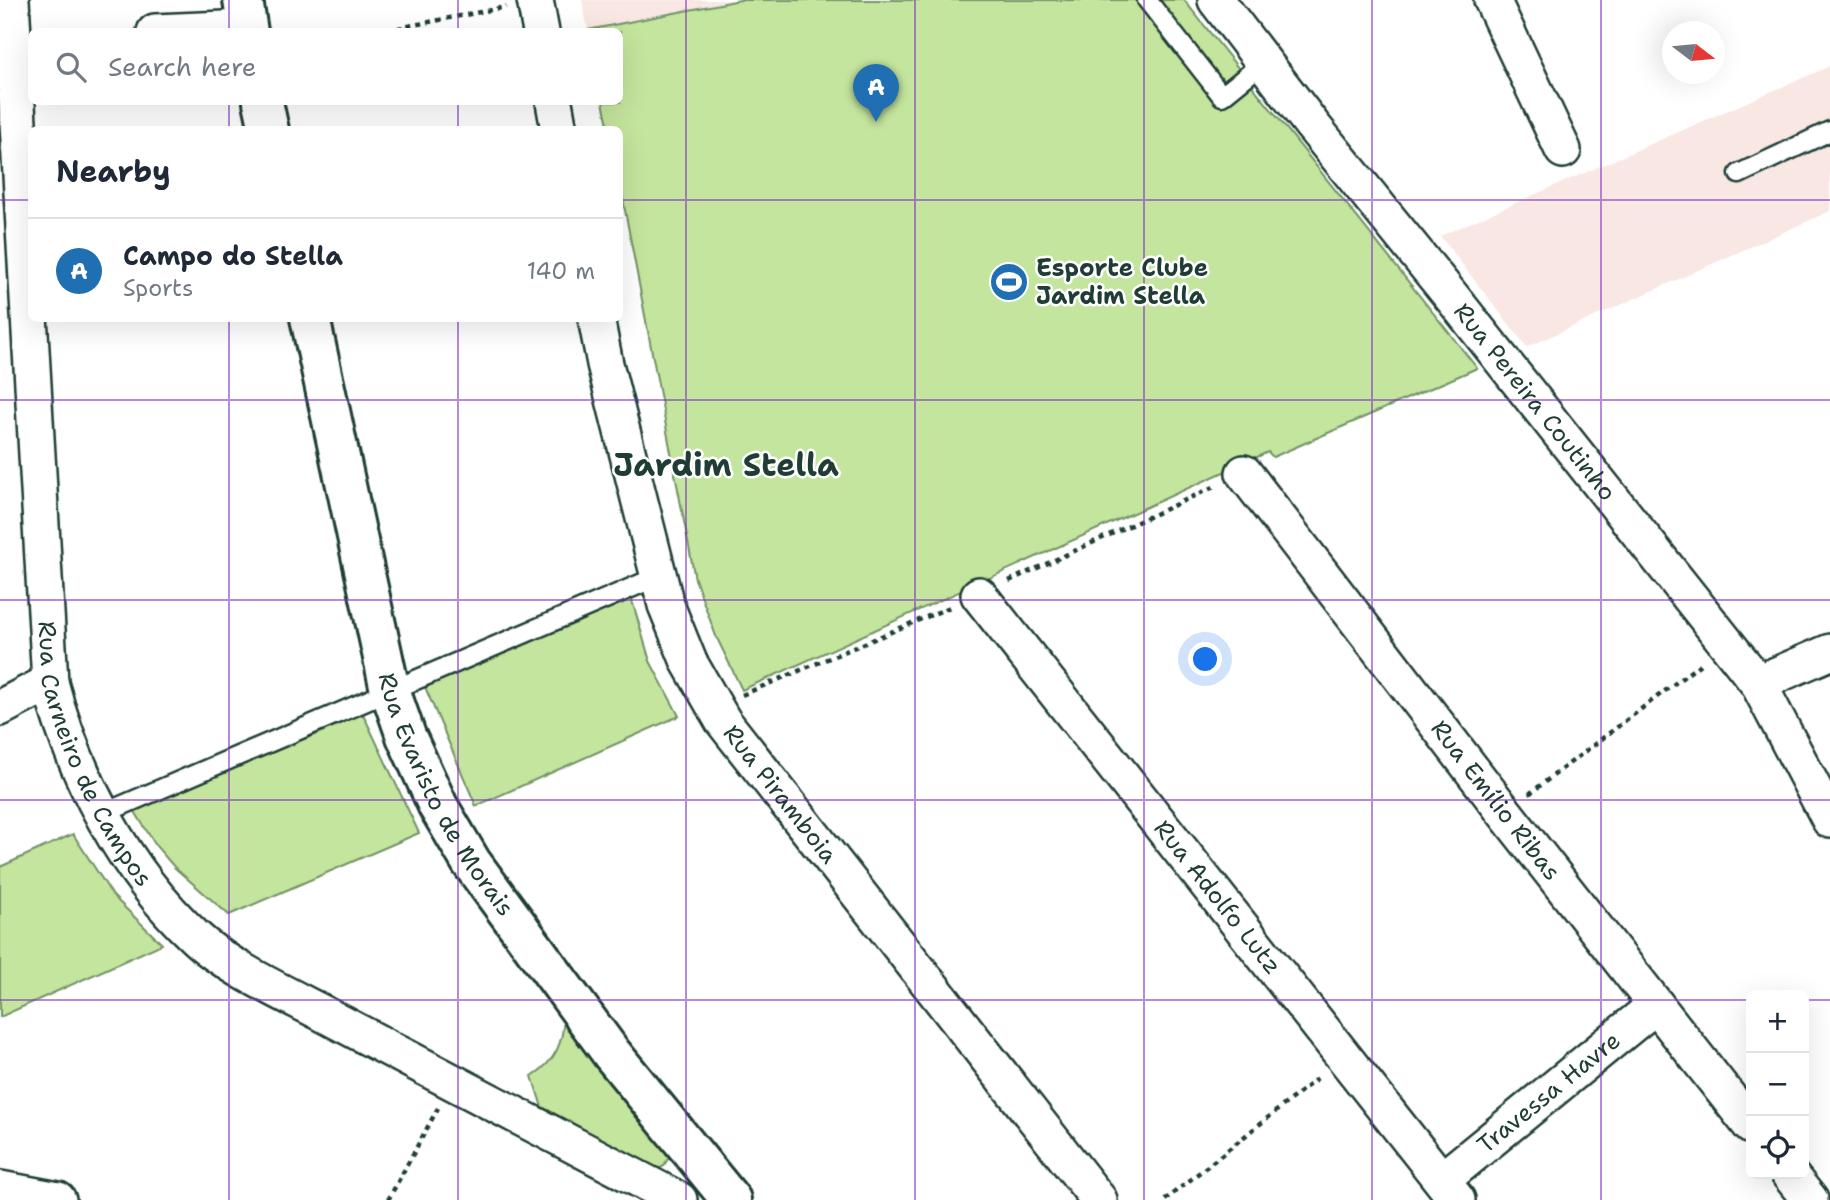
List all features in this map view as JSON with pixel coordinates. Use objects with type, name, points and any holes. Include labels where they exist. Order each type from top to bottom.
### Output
[{"type":"street","name":"Rua Carneiro de Campos","points":[[11,0],[28,277]]},
{"type":"street","name":"Rua Pereira Coutinho","points":[[1216,0],[1312,125],[1758,683],[1830,820]]},
{"type":"street","points":[[1492,0],[1563,150]]},
{"type":"street","points":[[185,28],[246,20]]},
{"type":"street","points":[[264,105],[268,126]]},
{"type":"street","points":[[555,105],[558,126]]},
{"type":"street","name":"Rua Carneiro de Campos","points":[[30,322],[50,682],[59,718],[102,814],[128,858],[156,897],[197,939],[240,968],[452,1083],[679,1200]]},
{"type":"street","name":"Rua Evaristo de Morais","points":[[311,322],[390,690],[406,736],[438,806],[471,862],[612,1054],[731,1200]]},
{"type":"street","name":"Rua Piramboia","points":[[597,322],[666,605],[690,662],[714,707],[1099,1200]]},
{"type":"street","name":"Rua Emílio Ribas","points":[[1244,473],[1504,813],[1746,1120]]},
{"type":"street","name":"Rua Adolfo Lutz","points":[[979,595],[1450,1190]]},
{"type":"street","points":[[1758,683],[1830,652]]},
{"type":"street","points":[[0,708],[50,682]]},
{"type":"street","name":"Travessa Havre","points":[[1450,1190],[1656,1005]]},
{"type":"street","points":[[1793,1179],[1810,1200]]},
{"type":"street","points":[[0,1189],[58,1200]]},
{"type":"lane","points":[[1147,0],[1222,96],[1264,62]]},
{"type":"lane","points":[[1739,174],[1830,131]]},
{"type":"lane","points":[[102,814],[659,576]]},
{"type":"path","points":[[408,28],[537,11]]},
{"type":"path","points":[[714,707],[979,595],[1244,473]]},
{"type":"path","points":[[1504,813],[1726,644]]},
{"type":"path","points":[[1165,1200],[1345,1056]]},
{"type":"path","points":[[388,1200],[452,1083]]},
{"type":"shaded area","points":[[582,0],[740,0],[598,28],[588,28]]},
{"type":"shaded area","points":[[1830,66],[1830,211],[1527,347],[1440,236]]},
{"type":"green space","name":"Esporte Clube Jardim Stella","points":[[740,0],[1184,0],[1477,368],[1273,457],[1268,452],[742,690],[716,636],[695,579],[623,200],[623,126],[608,126],[604,105],[623,105],[623,28],[598,28]]},
{"type":"green space","points":[[631,597],[650,661],[679,716],[476,806],[425,687]]},
{"type":"green space","points":[[363,714],[419,833],[229,915],[175,868],[156,846],[134,810]]},
{"type":"green space","points":[[73,834],[113,896],[162,944],[0,1017],[0,867]]},
{"type":"green space","points":[[564,1016],[668,1151],[669,1157],[663,1167],[656,1169],[542,1107],[532,1076],[547,1064],[557,1050]]},
{"type":"place","name":"Campo do Stella","points":[[876,122]]},
{"type":"place","name":"Esporte Clube Jardim Stella","points":[[1009,282]]},
{"type":"district","name":"Jardim Stella","points":[[726,464]]}]
